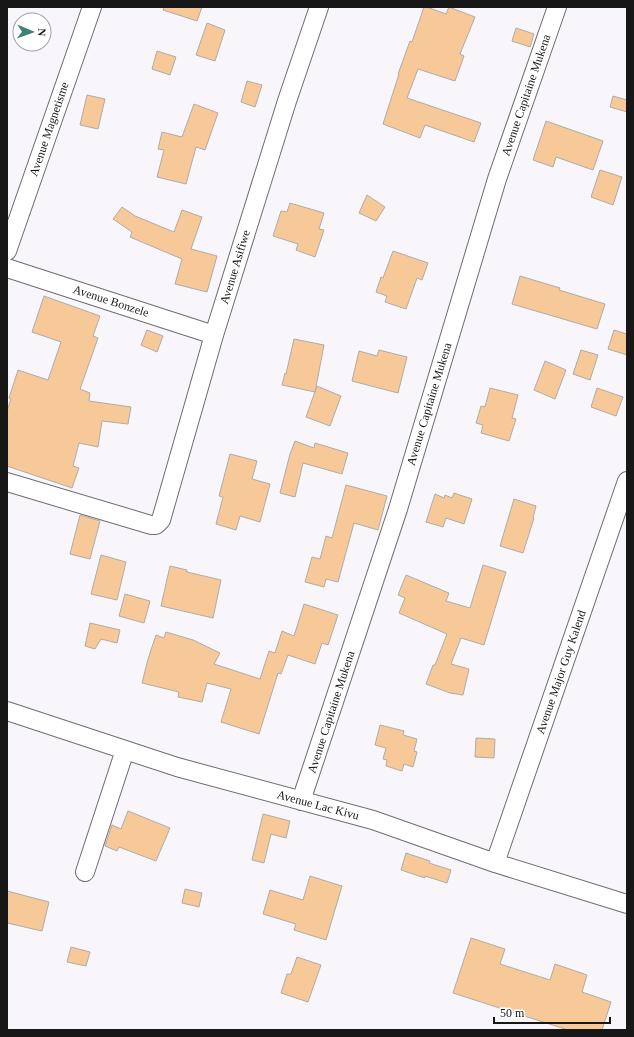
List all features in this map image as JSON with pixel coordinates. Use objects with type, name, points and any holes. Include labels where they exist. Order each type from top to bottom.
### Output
[{"type":"street","name":"Avenue Magnetisme","points":[[7,251],[92,7]]},
{"type":"street","name":"Avenue Asifiwe","points":[[7,482],[155,525],[161,520],[214,335],[287,101],[319,7]]},
{"type":"street","name":"Avenue Capitaine Mukena","points":[[301,801],[398,509],[497,178],[557,7]]},
{"type":"street","name":"Avenue Bonzele","points":[[7,268],[214,335]]},
{"type":"street","name":"Avenue Major Guy Kalend","points":[[495,863],[627,481]]},
{"type":"street","name":"Avenue Lac Kivu","points":[[7,711],[177,767],[373,820],[495,863],[627,904]]},
{"type":"street","points":[[85,872],[125,750]]},
{"type":"building","points":[[164,7],[202,7],[197,21],[163,10]]},
{"type":"building","points":[[424,7],[446,14],[449,7],[475,17],[460,54],[464,56],[455,81],[418,69],[407,98],[481,123],[474,142],[425,125],[420,138],[383,124],[398,74],[410,41],[412,42]]},
{"type":"building","points":[[207,23],[225,30],[215,61],[196,55]]},
{"type":"building","points":[[516,28],[534,34],[530,47],[512,41]]},
{"type":"building","points":[[157,51],[176,57],[170,75],[152,69]]},
{"type":"building","points":[[247,81],[262,85],[255,107],[241,102]]},
{"type":"building","points":[[87,95],[105,99],[98,129],[80,125]]},
{"type":"building","points":[[613,96],[627,100],[627,112],[610,107]]},
{"type":"building","points":[[194,104],[218,113],[205,150],[196,147],[186,184],[157,177],[164,150],[158,149],[162,132],[182,137]]},
{"type":"building","points":[[546,121],[603,141],[593,170],[556,157],[553,167],[533,160]]},
{"type":"building","points":[[600,170],[622,177],[613,205],[591,197]]},
{"type":"building","points":[[367,195],[385,207],[376,221],[359,213]]},
{"type":"building","points":[[290,203],[324,213],[319,229],[324,230],[315,257],[296,250],[298,244],[273,236],[281,211],[287,212]]},
{"type":"building","points":[[122,207],[135,216],[174,232],[182,210],[202,217],[191,249],[217,256],[207,292],[175,284],[182,259],[130,237],[132,232],[113,219]]},
{"type":"building","points":[[393,251],[428,263],[422,280],[417,278],[406,309],[385,302],[387,296],[376,292]]},
{"type":"building","points":[[520,276],[605,304],[597,329],[512,304]]},
{"type":"building","points":[[44,296],[100,316],[93,336],[98,338],[80,389],[90,393],[89,401],[131,407],[128,424],[102,421],[98,447],[79,443],[73,466],[79,468],[72,488],[7,466],[7,411],[11,399],[9,398],[18,370],[48,380],[61,342],[32,332]]},
{"type":"building","points":[[147,330],[163,336],[157,352],[141,345]]},
{"type":"building","points":[[614,330],[627,334],[627,355],[608,349]]},
{"type":"building","points":[[294,339],[324,345],[315,392],[282,385]]},
{"type":"building","points":[[379,350],[407,357],[398,393],[352,381],[359,351],[377,356]]},
{"type":"building","points":[[581,350],[598,355],[590,380],[573,374]]},
{"type":"building","points":[[545,361],[566,370],[555,399],[534,390]]},
{"type":"building","points":[[317,386],[341,396],[330,426],[306,417]]},
{"type":"building","points":[[490,388],[518,395],[512,418],[516,419],[509,441],[481,433],[483,425],[476,423],[481,406],[485,407]]},
{"type":"building","points":[[597,388],[623,397],[616,416],[591,407]]},
{"type":"building","points":[[295,441],[314,448],[315,443],[348,453],[342,474],[303,463],[295,497],[280,493],[290,454]]},
{"type":"building","points":[[230,454],[257,461],[252,479],[270,484],[260,522],[240,516],[236,530],[216,524],[223,497],[219,496]]},
{"type":"building","points":[[346,485],[387,496],[378,530],[354,523],[338,582],[326,579],[324,587],[305,582],[312,557],[320,559],[326,536],[332,538]]},
{"type":"building","points":[[454,493],[472,499],[464,524],[446,518],[443,527],[426,522],[435,494],[444,498],[445,495],[452,498]]},
{"type":"building","points":[[514,499],[536,506],[534,518],[523,553],[500,546]]},
{"type":"building","points":[[80,515],[100,521],[90,559],[70,554]]},
{"type":"building","points":[[101,555],[126,562],[117,600],[91,594]]},
{"type":"building","points":[[483,565],[506,572],[484,645],[461,638],[451,664],[469,669],[463,695],[450,693],[426,684],[447,634],[399,613],[405,598],[398,595],[406,575],[449,593],[446,601],[470,608]]},
{"type":"building","points":[[170,566],[187,570],[187,572],[221,580],[213,618],[161,606]]},
{"type":"building","points":[[125,594],[150,601],[144,623],[119,616]]},
{"type":"building","points":[[304,604],[338,615],[328,645],[322,643],[315,664],[288,655],[281,674],[278,673],[259,734],[221,722],[231,689],[207,683],[202,702],[178,697],[179,692],[142,683],[156,635],[164,638],[166,632],[193,640],[220,653],[214,664],[260,679],[269,651],[275,653],[282,631],[294,636]]},
{"type":"building","points":[[90,623],[120,630],[117,643],[101,639],[95,649],[85,646]]},
{"type":"building","points":[[380,725],[404,731],[403,735],[417,739],[414,751],[417,752],[413,767],[404,764],[402,771],[386,766],[387,760],[383,759],[386,748],[375,745]]},
{"type":"building","points":[[476,738],[495,739],[494,758],[475,757]]},
{"type":"building","points":[[128,811],[170,828],[156,861],[119,847],[117,851],[105,846],[112,825],[121,829]]},
{"type":"building","points":[[263,814],[290,821],[286,838],[271,834],[264,863],[252,860]]},
{"type":"building","points":[[406,853],[430,861],[429,863],[451,870],[447,883],[401,870]]},
{"type":"building","points":[[310,876],[342,886],[326,940],[294,930],[296,924],[263,914],[270,890],[303,900]]},
{"type":"building","points":[[185,889],[202,893],[199,907],[182,903]]},
{"type":"building","points":[[7,891],[49,902],[42,931],[7,923]]},
{"type":"building","points":[[471,938],[505,949],[500,964],[550,980],[555,964],[587,975],[582,992],[611,1002],[602,1030],[568,1030],[453,993]]},
{"type":"building","points":[[71,947],[90,952],[86,966],[67,962]]},
{"type":"building","points":[[297,957],[321,965],[308,1002],[281,993],[287,974],[291,974]]}]
